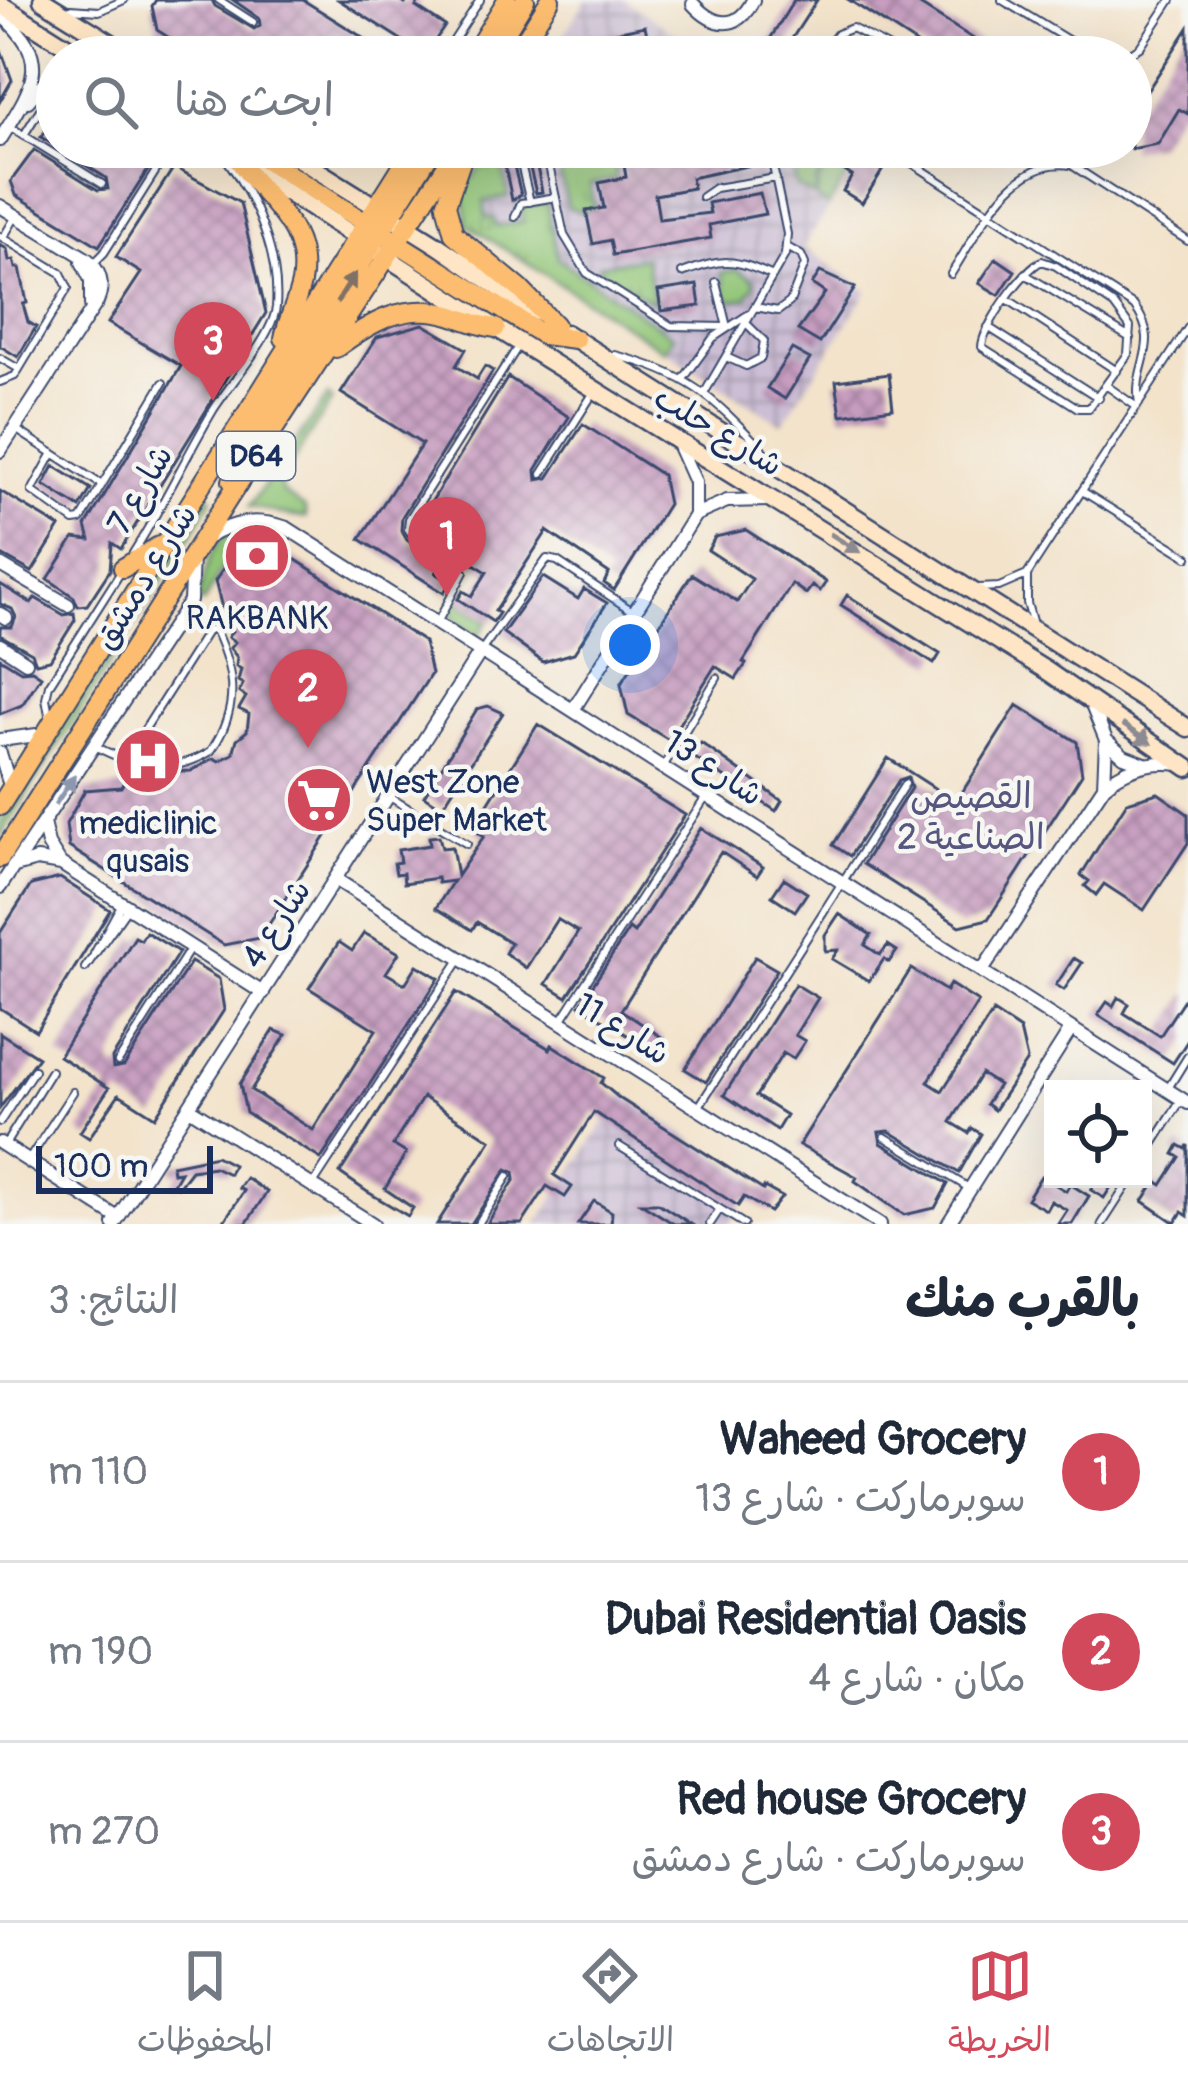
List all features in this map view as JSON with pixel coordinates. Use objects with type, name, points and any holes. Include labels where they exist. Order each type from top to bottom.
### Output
[{"type":"main road","points":[[485,36],[507,0]]},
{"type":"main road","points":[[503,36],[525,0]]},
{"type":"main road","points":[[527,36],[550,0]]},
{"type":"main road","points":[[253,168],[290,221],[301,249],[300,286],[282,352]]},
{"type":"main road","points":[[268,168],[382,232],[543,335],[582,344]]},
{"type":"main road","name":"شارع دمشق","points":[[7,862],[196,549],[322,358],[382,232],[406,168]]},
{"type":"main road","points":[[228,499],[244,450],[421,168]]},
{"type":"main road","name":"شارع دمشق","points":[[5,798],[282,352],[442,168]]},
{"type":"main road","points":[[456,168],[446,205],[454,234],[530,298],[555,326]]},
{"type":"main road","points":[[322,358],[371,324],[399,313],[435,312],[496,328]]},
{"type":"main road","points":[[124,568],[164,544]]},
{"type":"street","points":[[689,2],[724,16],[750,0]]},
{"type":"street","points":[[0,4],[51,36]]},
{"type":"street","points":[[48,4],[100,36]]},
{"type":"street","points":[[0,14],[23,34],[33,54],[31,80],[0,140]]},
{"type":"street","points":[[18,110],[36,91]]},
{"type":"street","name":"شارع حلب","points":[[305,168],[496,328],[1048,671],[1186,766]]},
{"type":"street","points":[[0,206],[93,264],[101,290],[0,451]]},
{"type":"street","name":"شارع حلب","points":[[382,232],[555,326],[1188,728]]},
{"type":"street","points":[[68,248],[91,280],[89,312]]},
{"type":"street","points":[[573,710],[695,515],[695,482],[674,438]]},
{"type":"street","points":[[695,515],[727,501],[762,498],[780,502]]},
{"type":"street","name":"شارع 13","points":[[196,549],[236,524],[254,520],[302,537],[1185,1101]]},
{"type":"street","points":[[0,887],[7,862],[43,823],[190,601],[196,549]]},
{"type":"street","points":[[0,565],[68,605]]},
{"type":"street","points":[[0,645],[26,662]]},
{"type":"street","name":"شارع 4","points":[[116,1221],[481,651]]},
{"type":"street","points":[[1048,671],[1096,693],[1107,686],[1105,676]]},
{"type":"street","points":[[1090,702],[1106,740],[1104,786]]},
{"type":"street","points":[[0,740],[48,729]]},
{"type":"street","points":[[1106,740],[1124,756],[1146,764],[1186,766]]},
{"type":"street","points":[[0,753],[5,798]]},
{"type":"street","points":[[982,971],[1104,786],[1146,764]]},
{"type":"street","points":[[43,823],[48,844],[61,864]]},
{"type":"street","points":[[7,862],[61,864],[262,993]]},
{"type":"street","name":"شارع 11","points":[[335,878],[880,1224]]},
{"type":"street","points":[[948,1224],[1071,1029]]},
{"type":"street","points":[[189,1108],[373,1224]]},
{"type":"street","points":[[2,1145],[116,1221]]},
{"type":"lane","points":[[48,4],[99,10],[124,0]]},
{"type":"lane","points":[[219,0],[253,22]]},
{"type":"lane","points":[[457,36],[480,0]]},
{"type":"lane","points":[[1002,0],[1061,36]]},
{"type":"lane","points":[[1147,36],[1171,0]]},
{"type":"lane","points":[[835,36],[852,28],[867,36]]},
{"type":"lane","points":[[25,135],[36,116]]},
{"type":"lane","points":[[9,126],[36,142]]},
{"type":"lane","points":[[77,168],[102,184]]},
{"type":"lane","points":[[93,264],[159,168]]},
{"type":"lane","name":"شارع 7","points":[[48,729],[49,685],[169,496],[214,409],[274,316],[274,286],[261,220],[233,168]]},
{"type":"lane","points":[[522,168],[530,202]]},
{"type":"lane","points":[[550,168],[568,245],[587,273],[671,326],[728,327]]},
{"type":"lane","points":[[705,392],[787,248],[774,168]]},
{"type":"lane","points":[[920,168],[1112,289],[1140,313],[1149,338],[1137,388],[1138,405]]},
{"type":"lane","points":[[951,274],[992,213],[1036,168]]},
{"type":"lane","points":[[1076,168],[1188,241]]},
{"type":"lane","points":[[702,197],[716,188],[776,178]]},
{"type":"lane","points":[[515,217],[518,206],[556,197]]},
{"type":"lane","points":[[0,382],[11,380],[19,369],[66,296],[68,284],[61,274],[2,237],[16,216]]},
{"type":"lane","points":[[684,378],[704,347],[728,327],[754,310],[778,311],[790,302],[805,264],[797,251],[787,248]]},
{"type":"lane","points":[[682,273],[724,260],[773,276]]},
{"type":"lane","points":[[1037,262],[1055,266],[1121,311],[1131,339],[1128,354],[1089,408],[1078,408],[985,352],[981,340],[1025,274],[1037,262]]},
{"type":"lane","points":[[1025,274],[1131,339]]},
{"type":"lane","points":[[716,282],[728,327]]},
{"type":"lane","points":[[1007,299],[1117,371]]},
{"type":"lane","points":[[725,357],[746,366],[761,358],[764,341],[746,323]]},
{"type":"lane","points":[[988,327],[1099,398]]},
{"type":"lane","points":[[970,588],[1000,586],[1027,574],[1188,328]]},
{"type":"lane","points":[[437,623],[464,572],[413,536],[409,519],[521,342]]},
{"type":"lane","points":[[582,344],[684,378],[705,392],[780,470]]},
{"type":"lane","points":[[0,358],[19,369]]},
{"type":"lane","points":[[53,453],[32,491],[74,521],[82,519],[163,383]]},
{"type":"lane","points":[[1107,386],[1138,405]]},
{"type":"lane","points":[[542,474],[596,389]]},
{"type":"lane","points":[[14,428],[102,485]]},
{"type":"lane","points":[[1082,490],[1188,557]]},
{"type":"lane","points":[[481,651],[547,559],[634,612]]},
{"type":"lane","points":[[1027,574],[1027,603],[1036,630]]},
{"type":"lane","points":[[94,746],[124,762],[145,767],[201,758],[214,749],[233,702],[232,681],[215,630],[208,630],[124,762]]},
{"type":"lane","points":[[663,767],[717,678]]},
{"type":"lane","points":[[698,1108],[905,784]]},
{"type":"lane","points":[[561,1021],[707,795]]},
{"type":"lane","points":[[388,796],[466,844]]},
{"type":"lane","points":[[85,968],[125,905]]},
{"type":"lane","points":[[118,1062],[191,947]]},
{"type":"lane","points":[[312,1186],[461,957]]},
{"type":"lane","points":[[1167,1090],[1188,1056]]},
{"type":"lane","points":[[0,1122],[34,1070]]},
{"type":"lane","points":[[2,1145],[51,1071]]},
{"type":"lane","points":[[28,1161],[73,1092]]},
{"type":"lane","points":[[1152,1147],[1185,1101]]},
{"type":"lane","points":[[885,1137],[970,1189]]},
{"type":"lane","points":[[619,1146],[745,1224]]},
{"type":"lane","points":[[478,1224],[508,1175]]},
{"type":"lane","points":[[1102,1224],[1125,1188]]},
{"type":"lane","points":[[710,1224],[720,1209]]},
{"type":"shaded area","points":[[586,0],[624,0],[679,36],[563,36]]},
{"type":"shaded area","points":[[479,168],[855,168],[803,247],[868,291],[782,424],[467,225],[464,191]]},
{"type":"shaded area","points":[[623,1094],[757,1182],[729,1224],[538,1224]]},
{"type":"green space","points":[[479,168],[503,168],[508,197],[484,201],[486,218],[494,218],[496,226],[523,222],[521,207],[547,202],[558,259],[674,336],[664,350],[467,225],[464,191]]},
{"type":"green space","points":[[559,168],[621,168],[615,169],[616,179],[590,184],[594,209],[568,207]]},
{"type":"green space","points":[[792,168],[823,168],[815,197],[796,186]]},
{"type":"green space","points":[[827,168],[848,174],[828,206],[817,199],[818,183]]},
{"type":"green space","points":[[645,257],[654,303],[599,269],[599,265]]},
{"type":"green space","points":[[738,270],[755,284],[746,298],[732,301],[726,296],[722,272]]},
{"type":"green space","points":[[328,396],[332,400],[280,482],[282,492],[305,508],[306,517],[249,507]]},
{"type":"green space","points":[[206,493],[212,497],[200,521],[0,838],[0,824]]},
{"type":"green space","points":[[256,526],[288,536],[281,546],[264,543],[233,550],[203,603],[197,600],[218,544]]},
{"type":"green space","points":[[452,599],[488,622],[478,636],[451,618]]},
{"type":"building","points":[[156,0],[212,0],[254,29],[260,25],[259,18],[233,0],[303,0],[360,36],[166,36],[157,30],[152,6]]},
{"type":"building","points":[[339,0],[399,0],[405,4],[421,0],[416,7],[445,26],[438,36],[395,36]]},
{"type":"building","points":[[794,0],[817,0],[794,36],[772,36]]},
{"type":"building","points":[[849,0],[912,0],[969,36],[905,36]]},
{"type":"building","points":[[645,26],[647,36],[595,36]]},
{"type":"building","points":[[1188,28],[1188,114],[1179,109],[1158,144],[1152,145],[1152,84]]},
{"type":"building","points":[[0,47],[12,80],[0,101]]},
{"type":"building","points":[[34,150],[36,168],[63,168],[98,190],[108,189],[106,178],[90,168],[149,168],[99,246],[16,195],[11,181]]},
{"type":"building","points":[[176,168],[240,203],[266,313],[121,549],[112,543],[110,570],[87,605],[78,606],[74,597],[48,579],[74,538],[90,540],[86,526],[181,366],[108,323],[141,273],[116,257]],"holes":[[[204,307],[227,323],[222,331],[226,334],[208,363],[180,344]]]},
{"type":"building","points":[[505,168],[514,168],[521,195],[512,200]]},
{"type":"building","points":[[530,168],[537,168],[542,192],[536,193]]},
{"type":"building","points":[[624,168],[737,168],[691,178],[693,188],[655,195],[659,219],[710,213],[708,203],[760,193],[765,214],[709,225],[711,238],[613,255],[610,240],[593,244],[586,211],[604,208],[599,183],[626,177]]},
{"type":"building","points":[[840,168],[882,171],[862,203],[843,191],[852,176]]},
{"type":"building","points":[[0,245],[7,249],[9,261],[20,268],[27,303],[23,304],[28,322],[36,327],[18,357],[0,346]]},
{"type":"building","points":[[996,258],[1015,271],[999,295],[979,283]]},
{"type":"building","points":[[820,272],[855,288],[820,343],[798,330],[825,293],[812,284]]},
{"type":"building","points":[[697,285],[700,306],[661,311],[658,291]]},
{"type":"building","points":[[423,324],[466,349],[456,366],[477,379],[485,366],[493,371],[402,517],[401,530],[407,540],[441,565],[436,573],[450,582],[444,593],[360,539],[422,444],[341,393],[377,337]]},
{"type":"building","points":[[792,349],[810,359],[785,399],[767,388]]},
{"type":"building","points":[[889,374],[893,408],[841,415],[836,381]]},
{"type":"building","points":[[508,377],[569,417],[536,470],[537,480],[548,478],[583,424],[662,475],[668,504],[614,590],[604,583],[609,573],[547,531],[495,611],[499,613],[493,622],[458,599],[463,591],[472,596],[487,572],[416,527]]},
{"type":"building","points":[[54,466],[91,489],[80,508],[44,485]]},
{"type":"building","points":[[0,491],[60,527],[32,572],[0,554]]},
{"type":"building","points":[[746,530],[826,582],[820,591],[812,586],[806,594],[792,584],[736,679],[715,666],[669,740],[628,715],[621,684],[692,574],[737,602],[752,579],[708,550],[715,537]]},
{"type":"building","points":[[264,546],[282,551],[424,642],[431,674],[260,938],[224,945],[69,847],[66,824],[85,790],[121,787],[129,773],[138,779],[142,773],[149,778],[152,773],[191,771],[233,754],[237,739],[247,731],[249,714],[239,709],[246,697],[239,692],[243,684],[238,681],[241,669],[230,648],[235,642],[228,637],[232,631],[224,625],[231,614],[222,608],[215,581],[234,553]]},
{"type":"building","points":[[543,577],[578,599],[584,589],[607,603],[574,653],[543,662],[503,633]]},
{"type":"building","points":[[0,584],[31,603],[35,598],[64,615],[74,613],[75,620],[50,660],[36,663],[32,653],[0,635],[0,627],[12,627],[16,617],[12,609],[0,604]]},
{"type":"building","points":[[847,595],[940,654],[934,664],[841,605]]},
{"type":"building","points":[[0,658],[41,676],[22,705],[0,714]]},
{"type":"building","points":[[1017,705],[1077,742],[1082,774],[988,919],[960,926],[863,864],[911,788],[908,777],[899,780],[850,856],[833,845],[888,758],[956,802]]},
{"type":"building","points":[[488,706],[503,713],[442,807],[424,796],[477,709]]},
{"type":"building","points":[[538,724],[685,815],[567,997],[546,984],[578,932],[557,919],[526,968],[505,953],[511,943],[477,922],[472,930],[436,908],[453,881],[438,883],[437,878],[404,883],[394,863],[400,862],[398,850],[430,845],[429,837],[439,836],[442,848],[452,847],[457,876],[484,836],[472,829]]},
{"type":"building","points":[[701,743],[782,801],[776,811],[692,756]]},
{"type":"building","points":[[1158,793],[1188,814],[1188,843],[1144,910],[1104,884],[1096,895],[1081,875],[1127,802]]},
{"type":"building","points":[[701,828],[763,867],[757,876],[721,852],[621,1010],[663,1038],[654,1052],[580,1005],[629,929],[634,933]]},
{"type":"building","points":[[60,878],[110,910],[36,1031],[0,1008],[0,933],[31,885]]},
{"type":"building","points":[[784,878],[807,893],[795,911],[772,896]]},
{"type":"building","points":[[839,914],[871,935],[865,945],[880,955],[888,945],[897,951],[889,962],[884,959],[869,981],[832,959],[838,950],[825,951],[825,935]]},
{"type":"building","points":[[146,932],[179,952],[112,1058],[113,1068],[124,1066],[191,962],[219,979],[224,1010],[155,1117],[119,1094],[89,1138],[80,1132],[109,1088],[59,1056],[135,937],[141,940]]},
{"type":"building","points":[[364,933],[399,953],[386,973],[405,984],[417,965],[439,978],[321,1159],[246,1113],[240,1084],[274,1030],[286,1035],[251,1090],[313,1130],[376,1030],[309,988],[339,942],[352,951]]},
{"type":"building","points":[[755,957],[777,970],[706,1082],[685,1069]]},
{"type":"building","points":[[1074,958],[1082,963],[1064,990],[1056,985]]},
{"type":"building","points":[[911,969],[946,991],[950,984],[978,1002],[928,1082],[942,1091],[993,1012],[1020,1030],[1027,1060],[994,1110],[986,1104],[998,1085],[981,1074],[951,1122],[981,1134],[959,1173],[889,1131],[879,1132],[881,1143],[948,1184],[935,1208],[904,1215],[855,1181],[857,1177],[799,1145]]},
{"type":"building","points":[[795,984],[818,998],[795,1035],[805,1041],[793,1059],[783,1053],[756,1096],[786,1115],[777,1130],[724,1095]]},
{"type":"building","points":[[456,992],[550,1049],[552,1045],[604,1078],[601,1083],[619,1098],[763,1190],[782,1197],[770,1212],[744,1197],[738,1206],[594,1112],[554,1175],[572,1187],[565,1197],[547,1186],[522,1224],[487,1224],[515,1179],[507,1169],[471,1224],[437,1224],[491,1140],[423,1097],[393,1145],[406,1153],[385,1189],[413,1208],[408,1216],[366,1191],[340,1173]]},
{"type":"building","points":[[1188,993],[1188,1040],[1173,1063],[1098,1015],[1107,1002],[1113,1006],[1118,997],[1129,1004],[1124,1013],[1160,1036]]},
{"type":"building","points":[[0,1033],[38,1057],[0,1108]]},
{"type":"building","points":[[1179,1145],[1186,1149],[1188,1145],[1188,1216],[1182,1212],[1175,1223],[1143,1201],[1156,1181],[1162,1185],[1180,1157],[1174,1154]]},
{"type":"building","points":[[216,1156],[233,1165],[229,1174],[214,1167],[191,1170],[178,1187],[173,1184],[180,1172],[173,1173],[172,1165]]},
{"type":"building","points":[[1041,1176],[1044,1188],[1076,1188],[1089,1196],[1072,1224],[1058,1224],[1067,1210],[1051,1201],[1046,1210],[1027,1199]]},
{"type":"building","points":[[246,1178],[267,1192],[246,1224],[222,1224],[244,1191],[239,1188]]},
{"type":"building","points":[[1092,1188],[1110,1188],[1104,1198]]},
{"type":"building","points":[[594,1201],[612,1212],[611,1224],[578,1224]]},
{"type":"building","points":[[641,1203],[658,1203],[691,1224],[674,1224]]},
{"type":"place","name":"Red house Grocery","points":[[213,401]]},
{"type":"place","name":"RAKBANK","points":[[257,556]]},
{"type":"place","name":"Waheed Grocery","points":[[447,596]]},
{"type":"place","name":"Dubai Residential Oasis","points":[[308,748]]},
{"type":"place","name":"mediclinic qusais","points":[[148,761]]},
{"type":"place","name":"West Zone Super Market","points":[[319,800]]},
{"type":"district","name":"القصيص الصناعية 2","points":[[971,816]]}]
